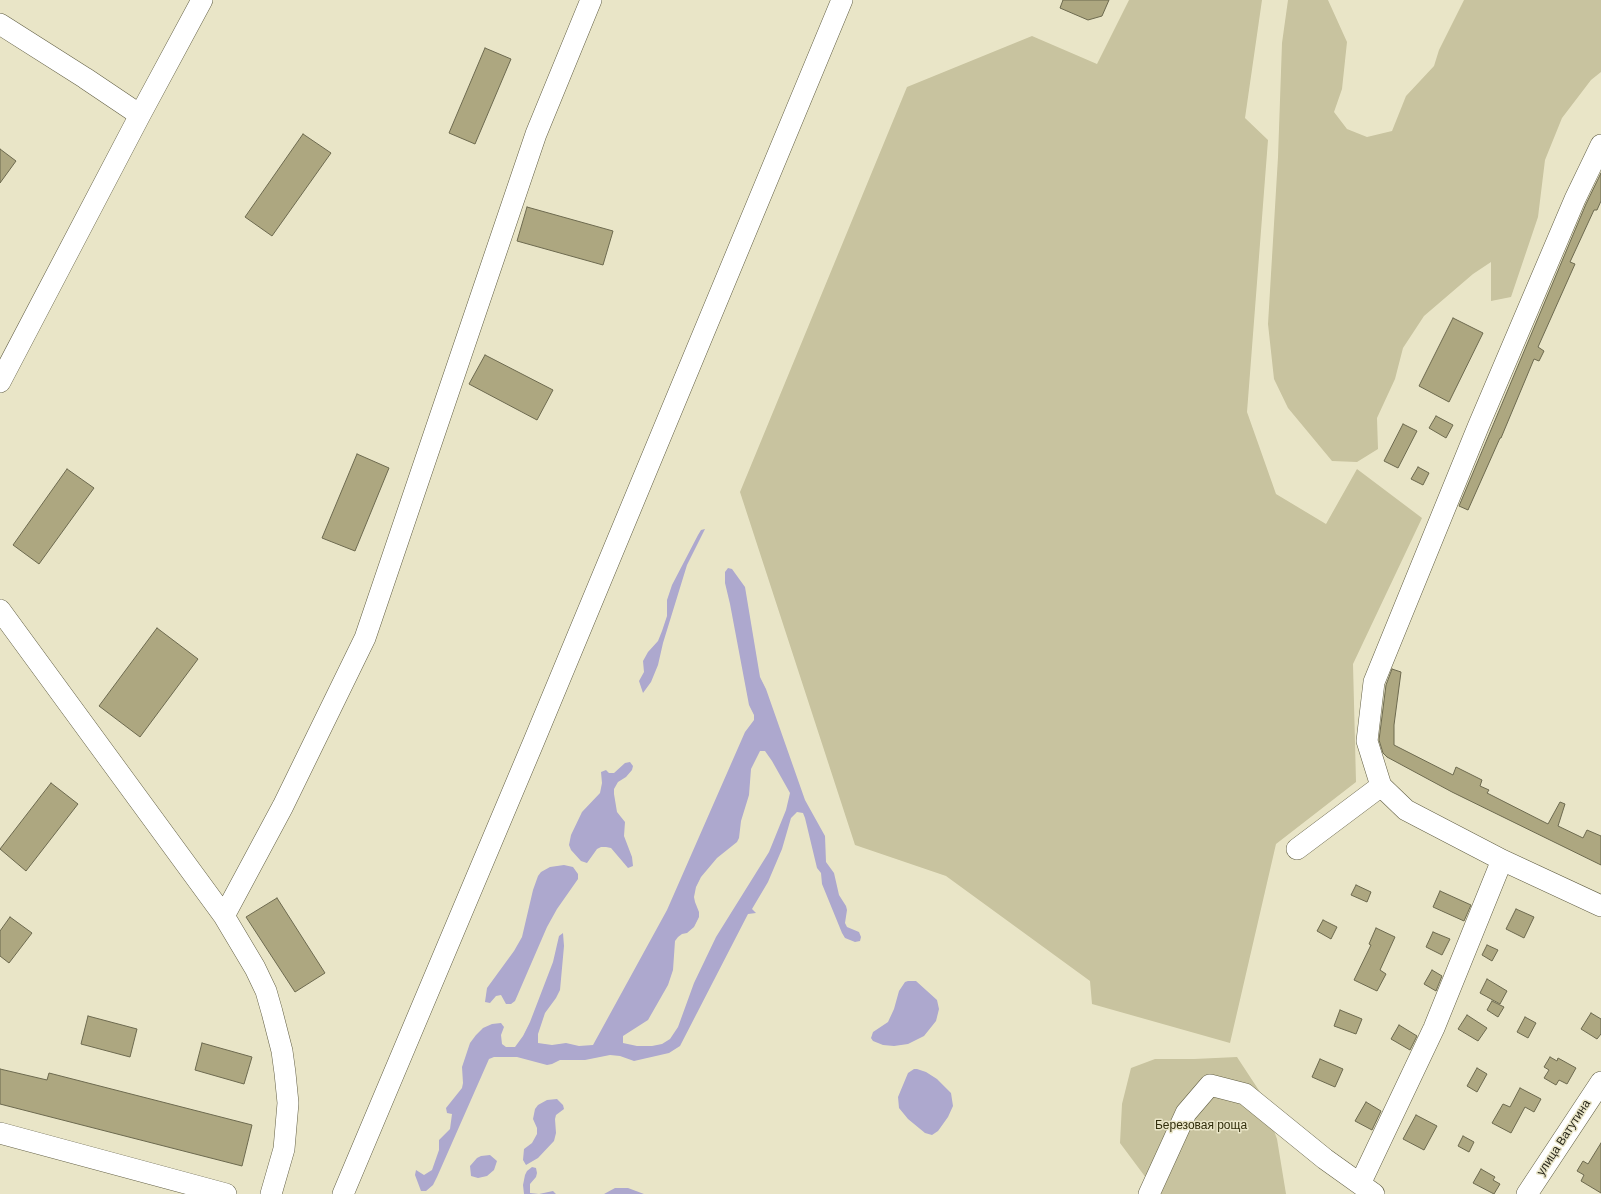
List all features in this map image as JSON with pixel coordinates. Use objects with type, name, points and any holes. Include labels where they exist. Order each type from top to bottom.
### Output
[{"type":"street","points":[[0,382],[202,0]]},
{"type":"street","points":[[224,916],[283,806],[365,638],[536,134],[591,0]]},
{"type":"street","points":[[343,1194],[525,763],[842,0]]},
{"type":"street","points":[[0,24],[85,78],[140,116]]},
{"type":"street","points":[[1601,144],[1575,199],[1481,420],[1374,682],[1367,741],[1381,786],[1406,810],[1502,860],[1601,906]]},
{"type":"street","points":[[0,610],[224,916],[255,968],[266,992],[272,1012],[283,1058],[288,1103],[284,1149],[271,1194]]},
{"type":"street","points":[[1298,849],[1381,786]]},
{"type":"street","points":[[1149,1194],[1186,1113],[1210,1085],[1245,1094],[1325,1159],[1367,1189],[1502,860]]},
{"type":"street","name":"улица Ватутина","points":[[1527,1194],[1601,1082]]},
{"type":"street","points":[[0,1133],[226,1194]]},
{"type":"green space","points":[[1129,0],[1262,0],[1245,118],[1268,140],[1247,412],[1276,494],[1326,524],[1357,469],[1422,518],[1353,664],[1356,782],[1276,844],[1230,1043],[1092,1004],[1090,981],[946,876],[855,845],[740,492],[907,87],[1032,36],[1097,64]]},
{"type":"green space","points":[[1288,0],[1328,0],[1347,42],[1342,89],[1334,112],[1347,129],[1367,137],[1392,131],[1406,96],[1434,66],[1439,50],[1464,0],[1601,0],[1601,72],[1591,80],[1562,118],[1545,160],[1538,217],[1511,297],[1491,301],[1491,262],[1473,274],[1424,316],[1403,348],[1395,379],[1377,418],[1378,449],[1357,462],[1332,461],[1288,408],[1274,379],[1268,324],[1278,157],[1282,43]]},
{"type":"green space","name":"Березовая роща","points":[[1237,1057],[1260,1092],[1277,1139],[1286,1194],[1158,1194],[1120,1143],[1122,1104],[1131,1068],[1155,1059]]},
{"type":"shaded area","points":[[705,529],[687,565],[663,643],[658,665],[651,682],[643,693],[639,681],[644,672],[643,661],[648,652],[658,641],[662,631],[667,616],[667,600],[672,585],[698,535],[701,530]]},
{"type":"shaded area","points":[[728,568],[732,569],[745,587],[760,677],[766,689],[805,800],[825,836],[826,862],[834,873],[839,895],[847,910],[845,923],[847,927],[859,932],[861,937],[860,941],[855,942],[845,938],[842,933],[822,884],[821,873],[817,868],[805,818],[803,813],[797,812],[791,818],[782,849],[768,882],[752,909],[756,913],[748,914],[680,1046],[669,1053],[634,1061],[620,1056],[610,1055],[585,1060],[560,1060],[547,1065],[517,1057],[494,1057],[489,1059],[433,1185],[426,1191],[421,1191],[415,1175],[416,1170],[424,1175],[432,1170],[439,1150],[439,1140],[450,1129],[452,1114],[447,1113],[446,1108],[462,1088],[462,1067],[470,1043],[483,1028],[492,1024],[501,1023],[504,1027],[501,1035],[502,1044],[506,1047],[515,1047],[523,1036],[530,1022],[553,962],[559,936],[563,933],[564,946],[560,990],[545,1013],[538,1034],[538,1043],[552,1045],[566,1043],[579,1046],[593,1045],[667,910],[745,732],[754,720],[754,715],[749,705],[725,583],[725,572]],"holes":[[[760,751],[765,751],[790,793],[786,810],[769,852],[716,937],[694,983],[678,1027],[670,1039],[662,1044],[652,1046],[637,1046],[623,1043],[623,1036],[648,1020],[668,985],[673,970],[675,941],[682,934],[687,933],[694,927],[699,917],[699,912],[694,897],[696,887],[701,877],[717,858],[737,842],[739,838],[741,821],[749,795],[751,769]]]},
{"type":"shaded area","points":[[630,762],[633,766],[632,770],[626,777],[618,782],[614,789],[614,794],[617,812],[625,822],[624,836],[632,857],[633,866],[628,868],[611,848],[606,847],[597,849],[587,863],[581,861],[571,850],[569,845],[571,835],[582,812],[600,793],[602,783],[601,772],[606,770],[609,773],[614,773],[625,763]]},
{"type":"shaded area","points":[[564,865],[573,867],[578,874],[578,879],[557,909],[547,927],[515,1001],[511,1004],[506,1004],[501,995],[496,996],[490,1003],[485,1002],[487,988],[514,951],[522,937],[533,890],[538,876],[541,872],[550,867]]},
{"type":"shaded area","points":[[916,981],[937,1000],[939,1009],[936,1021],[924,1036],[908,1044],[894,1046],[883,1045],[873,1041],[871,1038],[873,1032],[888,1022],[894,1009],[899,991],[905,982]]},
{"type":"shaded area","points":[[914,1069],[926,1072],[937,1079],[951,1093],[953,1106],[948,1117],[938,1131],[932,1135],[925,1133],[908,1119],[899,1108],[898,1097],[908,1073]]},
{"type":"shaded area","points":[[557,1099],[563,1105],[564,1109],[556,1115],[556,1133],[554,1141],[538,1158],[526,1165],[523,1160],[524,1149],[532,1143],[537,1134],[537,1128],[533,1119],[535,1109],[538,1105],[547,1100]]},
{"type":"shaded area","points":[[490,1155],[497,1161],[494,1170],[487,1176],[478,1178],[471,1176],[470,1166],[477,1158]]},
{"type":"shaded area","points":[[532,1167],[536,1168],[537,1173],[536,1177],[530,1184],[530,1193],[539,1194],[524,1194],[523,1185],[525,1175]]},
{"type":"shaded area","points":[[615,1188],[628,1188],[644,1194],[604,1194]]},
{"type":"shaded area","points":[[553,1191],[556,1194],[539,1194]]},
{"type":"building","points":[[1063,0],[1109,0],[1102,16],[1088,20],[1060,8]]},
{"type":"building","points":[[485,48],[511,59],[475,144],[449,133]]},
{"type":"building","points":[[303,134],[331,153],[272,236],[245,217]]},
{"type":"building","points":[[0,149],[16,161],[0,183]]},
{"type":"building","points":[[1601,173],[1601,201],[1597,210],[1594,210],[1570,262],[1575,264],[1538,347],[1544,351],[1539,361],[1534,359],[1501,438],[1468,510],[1459,506],[1586,204]]},
{"type":"building","points":[[527,207],[613,231],[603,265],[517,241]]},
{"type":"building","points":[[1453,318],[1483,333],[1449,402],[1419,386]]},
{"type":"building","points":[[485,355],[553,390],[537,420],[469,384]]},
{"type":"building","points":[[1436,416],[1453,425],[1446,438],[1429,428]]},
{"type":"building","points":[[1403,424],[1417,431],[1398,468],[1384,461]]},
{"type":"building","points":[[357,454],[389,468],[355,551],[322,538]]},
{"type":"building","points":[[1418,467],[1429,473],[1423,485],[1411,479]]},
{"type":"building","points":[[67,469],[94,488],[39,564],[13,545]]},
{"type":"building","points":[[157,628],[198,659],[140,737],[99,706]]},
{"type":"building","points":[[1392,669],[1401,672],[1394,725],[1394,745],[1453,775],[1456,767],[1482,780],[1480,786],[1489,790],[1487,793],[1548,824],[1560,802],[1565,804],[1558,826],[1583,838],[1587,830],[1601,836],[1601,865],[1452,792],[1387,757],[1383,753],[1379,740],[1386,685]]},
{"type":"building","points":[[51,783],[78,804],[26,871],[0,849]]},
{"type":"building","points":[[1356,885],[1371,892],[1367,902],[1351,895]]},
{"type":"building","points":[[1440,891],[1471,905],[1464,921],[1433,907]]},
{"type":"building","points":[[277,898],[325,973],[295,992],[246,917]]},
{"type":"building","points":[[1516,909],[1534,917],[1524,938],[1506,929]]},
{"type":"building","points":[[10,917],[32,933],[9,963],[0,956],[0,931]]},
{"type":"building","points":[[1323,920],[1337,927],[1331,939],[1317,931]]},
{"type":"building","points":[[1376,928],[1395,937],[1380,970],[1386,974],[1377,991],[1354,980],[1371,945],[1369,944]]},
{"type":"building","points":[[1433,932],[1450,939],[1442,955],[1426,947]]},
{"type":"building","points":[[1487,945],[1498,950],[1492,961],[1482,955]]},
{"type":"building","points":[[1432,970],[1442,976],[1436,991],[1424,984]]},
{"type":"building","points":[[1487,979],[1507,991],[1500,1004],[1480,993]]},
{"type":"building","points":[[1492,1001],[1504,1007],[1498,1017],[1487,1010]]},
{"type":"building","points":[[1340,1010],[1362,1019],[1356,1034],[1334,1026]]},
{"type":"building","points":[[1591,1013],[1601,1019],[1601,1034],[1597,1039],[1581,1029]]},
{"type":"building","points":[[1467,1015],[1487,1028],[1478,1041],[1458,1029]]},
{"type":"building","points":[[88,1016],[137,1029],[130,1057],[81,1044]]},
{"type":"building","points":[[1525,1017],[1536,1023],[1528,1038],[1517,1032]]},
{"type":"building","points":[[1399,1025],[1417,1036],[1410,1050],[1391,1039]]},
{"type":"building","points":[[202,1043],[252,1057],[244,1084],[195,1070]]},
{"type":"building","points":[[1550,1057],[1557,1061],[1558,1058],[1576,1068],[1567,1084],[1559,1080],[1556,1085],[1544,1078],[1549,1070],[1544,1067]]},
{"type":"building","points":[[1320,1059],[1343,1069],[1335,1087],[1312,1077]]},
{"type":"building","points":[[1477,1068],[1487,1074],[1477,1092],[1467,1086]]},
{"type":"building","points":[[0,1069],[47,1080],[49,1073],[252,1125],[242,1166],[0,1104]]},
{"type":"building","points":[[1520,1088],[1541,1099],[1534,1112],[1525,1107],[1511,1133],[1492,1123],[1503,1104],[1510,1107]]},
{"type":"building","points":[[1366,1102],[1381,1111],[1372,1130],[1355,1121]]},
{"type":"building","points":[[1416,1115],[1437,1126],[1424,1150],[1403,1139]]},
{"type":"building","points":[[1463,1136],[1474,1142],[1469,1152],[1458,1146]]},
{"type":"building","points":[[1601,1143],[1601,1193],[1581,1181],[1584,1175],[1577,1171],[1583,1161],[1588,1164]]},
{"type":"building","points":[[1481,1169],[1495,1177],[1493,1180],[1500,1184],[1494,1194],[1473,1183]]}]
